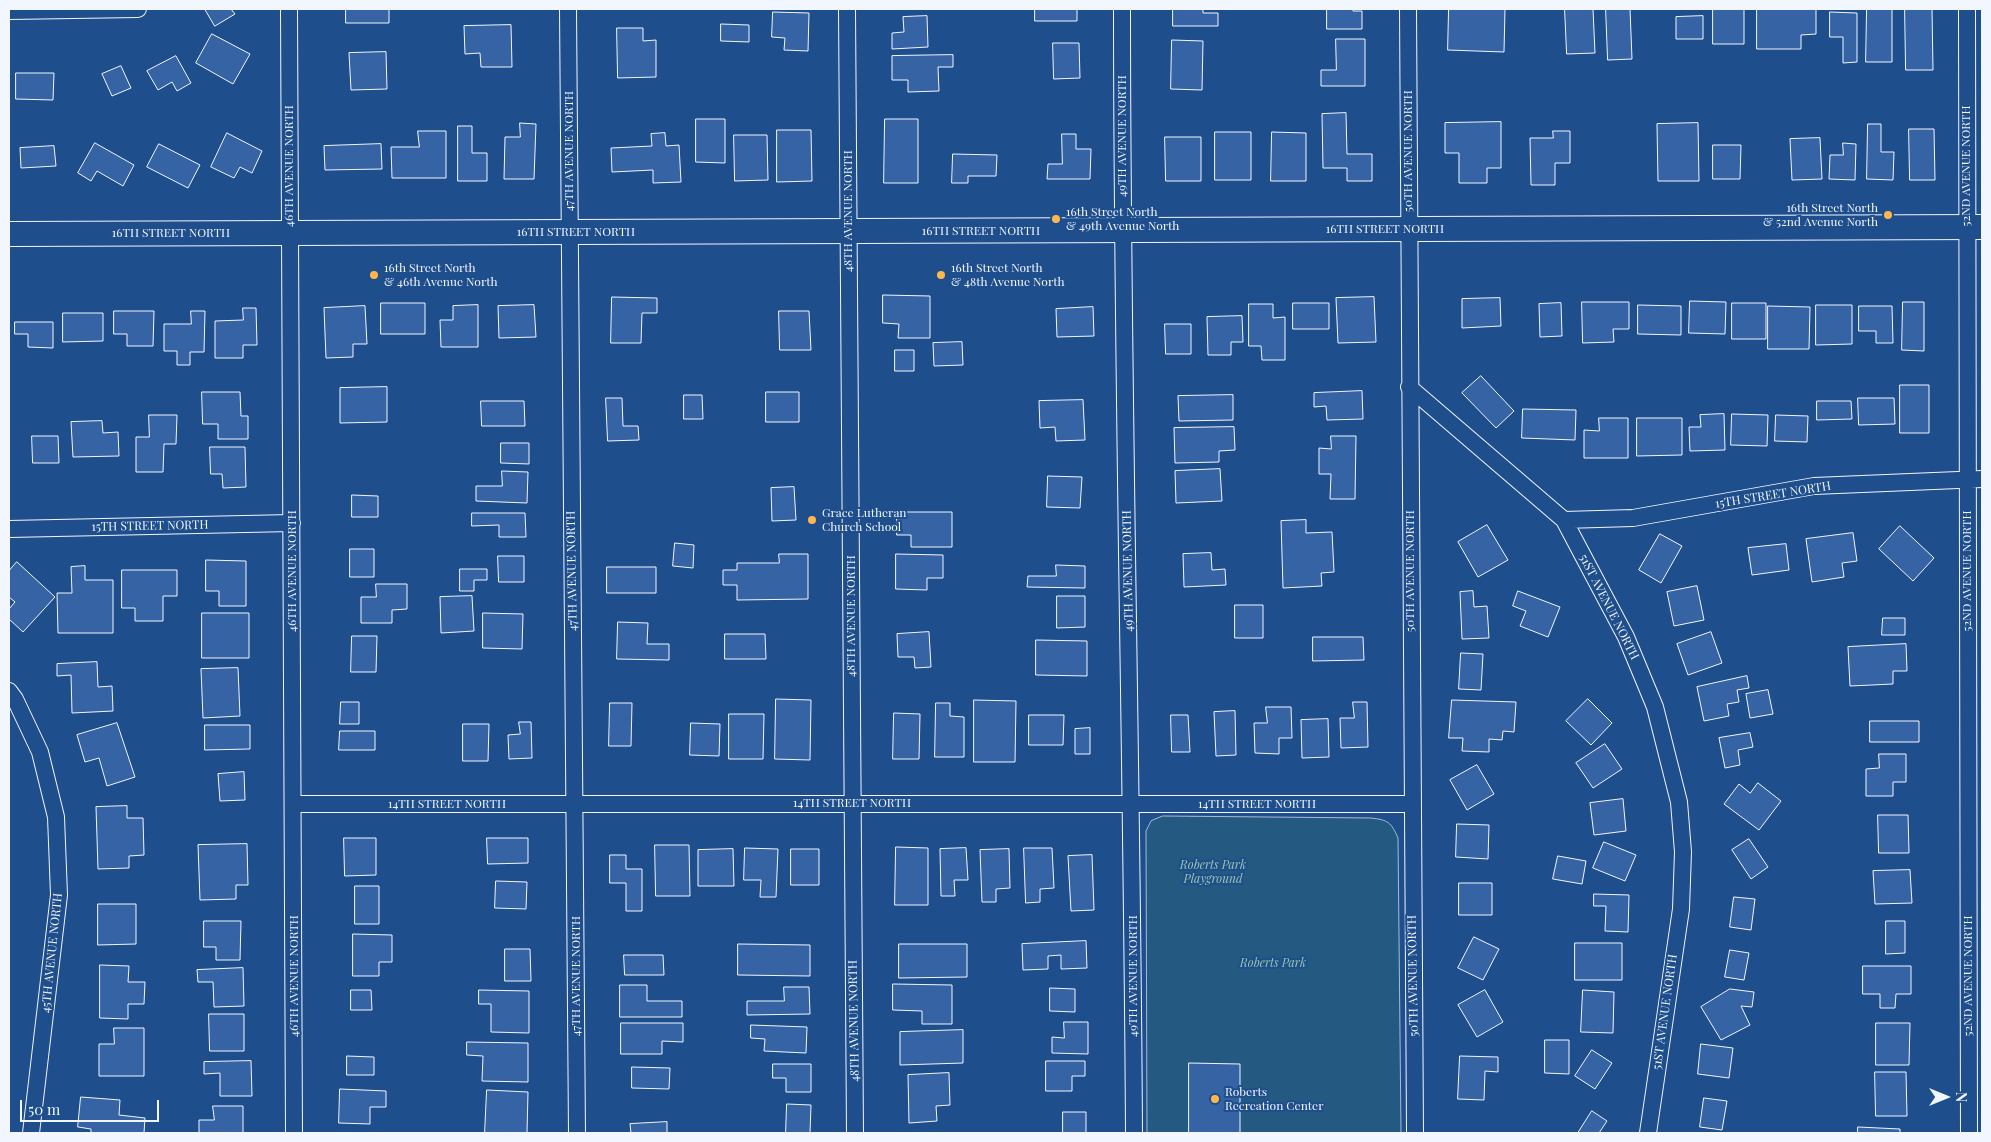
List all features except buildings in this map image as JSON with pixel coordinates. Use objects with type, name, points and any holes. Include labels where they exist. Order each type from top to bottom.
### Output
[{"type":"street","points":[[9,10],[138,9]]},
{"type":"street","name":"46TH AVENUE NORTH","points":[[289,9],[294,1133]]},
{"type":"street","name":"47TH AVENUE NORTH","points":[[568,9],[577,1133]]},
{"type":"street","name":"48TH AVENUE NORTH","points":[[847,9],[855,1133]]},
{"type":"street","name":"49TH AVENUE NORTH","points":[[1122,9],[1122,230],[1132,803],[1134,1133]]},
{"type":"street","name":"50TH AVENUE NORTH","points":[[1408,9],[1414,1133]]},
{"type":"street","name":"52ND AVENUE NORTH","points":[[1966,9],[1974,227],[1969,1133]]},
{"type":"street","name":"16TH STREET NORTH","points":[[9,234],[1974,227]]},
{"type":"street","name":"51ST AVENUE NORTH","points":[[1409,387],[1564,520],[1626,637],[1655,707],[1679,802],[1683,852],[1681,909],[1648,1133]]},
{"type":"street","name":"15TH STREET NORTH","points":[[1564,520],[1633,518],[1814,486],[1974,479]]},
{"type":"street","name":"15TH STREET NORTH","points":[[9,529],[292,523]]},
{"type":"street","name":"45TH AVENUE NORTH","points":[[9,691],[15,699],[40,752],[56,817],[59,895],[31,1133]]},
{"type":"street","name":"14TH STREET NORTH","points":[[293,804],[1412,804]]},
{"type":"green space","name":"Roberts Park","points":[[1163,816],[1371,818],[1385,821],[1391,825],[1398,838],[1401,1133],[1147,1133],[1146,831],[1151,821]]},
{"type":"place","name":"16th Street North & 52nd Avenue North","points":[[1888,215]]},
{"type":"place","name":"16th Street North & 49th Avenue North","points":[[1056,219]]},
{"type":"place","name":"16th Street North & 46th Avenue North","points":[[374,275]]},
{"type":"place","name":"16th Street North & 48th Avenue North","points":[[941,275]]},
{"type":"place","name":"Grace Lutheran Church School","points":[[812,520]]},
{"type":"place","name":"Roberts Recreation Center","points":[[1215,1099]]},
{"type":"park label","name":"Roberts Park Playground","points":[[1213,872]]}]
